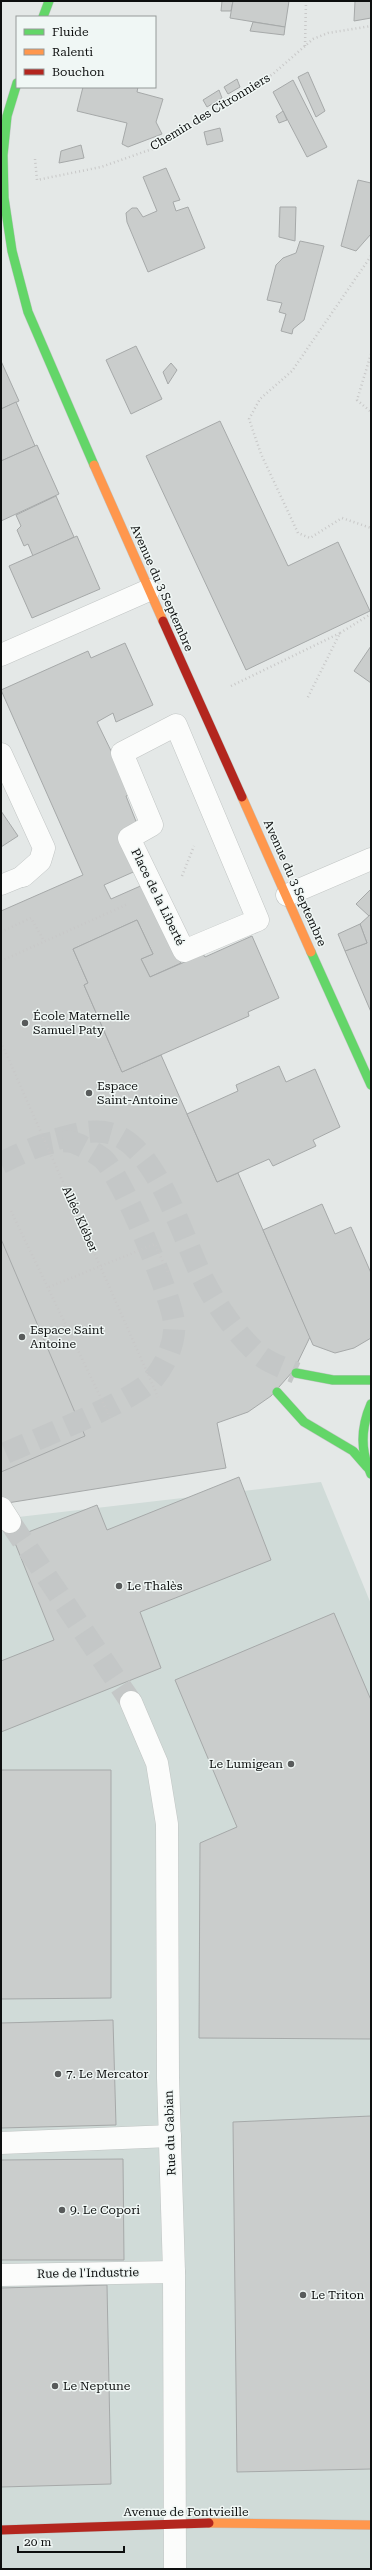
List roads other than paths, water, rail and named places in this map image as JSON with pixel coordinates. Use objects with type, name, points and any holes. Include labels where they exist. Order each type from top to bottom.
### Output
[{"type":"main road","points":[[43,16],[50,1]]},
{"type":"main road","name":"Avenue du 3 Septembre","points":[[16,87],[8,116],[4,155],[4,198],[12,251],[26,304],[47,360],[371,1085]]},
{"type":"main road","points":[[296,1373],[321,1380],[348,1382],[371,1380]]},
{"type":"main road","points":[[277,1392],[304,1422],[353,1451],[369,1470]]},
{"type":"main road","points":[[369,1470],[362,1440],[366,1414],[371,1404]]},
{"type":"main road","name":"Avenue de Fontvieille","points":[[1,2530],[174,2522],[371,2525]]},
{"type":"street","points":[[1,655],[149,590]]},
{"type":"street","name":"Place de la Liberté","points":[[176,725],[258,920],[184,951],[129,838],[152,825],[122,753],[176,725]]},
{"type":"street","points":[[1,754],[44,848],[40,861],[23,876]]},
{"type":"street","points":[[287,895],[371,859]]},
{"type":"street","name":"Rue du Gabian","points":[[131,1702],[157,1763],[167,1824],[170,2136],[174,2272],[175,2569]]},
{"type":"street","points":[[1,2143],[170,2136]]},
{"type":"street","name":"Rue de l'Industrie","points":[[1,2275],[174,2272]]},
{"type":"lane","points":[[1,885],[23,876]]},
{"type":"tunnel","points":[[57,1139],[94,1131],[116,1135],[132,1145],[145,1160],[158,1179],[179,1222],[204,1281],[227,1318],[241,1336],[260,1356],[274,1364],[296,1373]]},
{"type":"tunnel","points":[[1,1163],[36,1147],[63,1141],[72,1142],[79,1145],[102,1158],[121,1186],[144,1236],[171,1308],[174,1322],[172,1344],[166,1359],[154,1378],[144,1387],[83,1420],[1,1455]]},
{"type":"tunnel","points":[[10,1522],[131,1702]]},
{"type":"place","name":"École Maternelle Samuel Paty","points":[[25,1023]]},
{"type":"place","name":"Espace Saint-Antoine","points":[[89,1093]]},
{"type":"place","name":"Espace Saint Antoine","points":[[22,1337]]},
{"type":"place","name":"Le Thalès","points":[[119,1586]]},
{"type":"place","name":"Le Lumigean","points":[[291,1764]]},
{"type":"place","name":"7. Le Mercator","points":[[58,2074]]},
{"type":"place","name":"9. Le Copori","points":[[62,2210]]},
{"type":"place","name":"Le Triton","points":[[303,2295]]},
{"type":"place","name":"Le Neptune","points":[[55,2386]]}]
